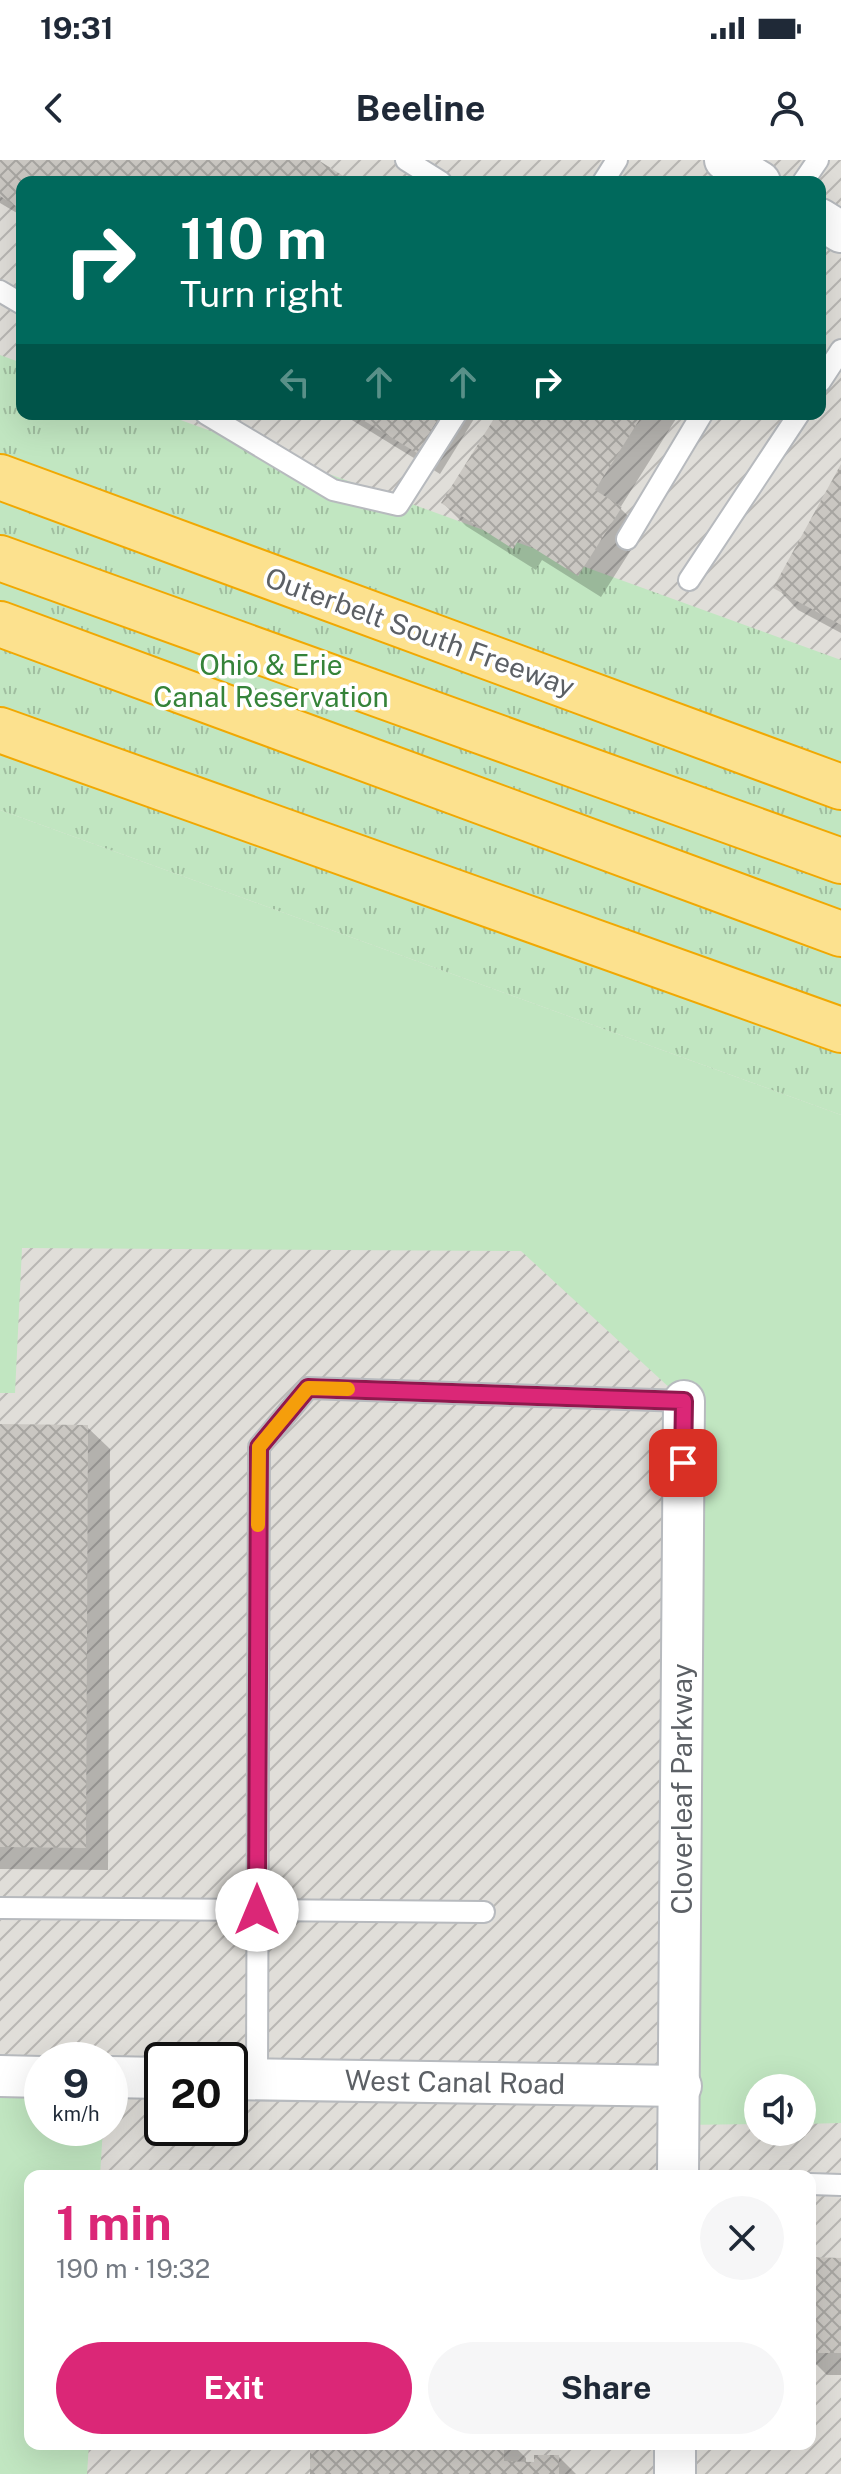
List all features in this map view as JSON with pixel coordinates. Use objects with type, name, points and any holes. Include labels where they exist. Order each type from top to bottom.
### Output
[{"type":"highway","name":"Outerbelt South Freeway","points":[[0,477],[841,787]]},
{"type":"highway","points":[[0,558],[841,861]]},
{"type":"highway","points":[[0,624],[841,934]]},
{"type":"highway","points":[[0,730],[841,1030]]},
{"type":"street","points":[[725,160],[750,176]]},
{"type":"street","name":"Cloverleaf Parkway","points":[[678,2170],[684,1401]]},
{"type":"street","points":[[0,2076],[24,2077]]},
{"type":"street","name":"West Canal Road","points":[[248,2079],[681,2086]]},
{"type":"street","points":[[675,2450],[675,2474]]},
{"type":"lane","points":[[406,160],[431,176]]},
{"type":"lane","points":[[826,373],[841,350]]},
{"type":"lane","points":[[216,420],[333,490],[398,505],[452,420]]},
{"type":"lane","points":[[627,539],[698,420]]},
{"type":"lane","points":[[689,580],[795,420]]},
{"type":"lane","points":[[247,2042],[257,1910],[259,1447],[308,1388],[684,1401]]},
{"type":"lane","points":[[0,1908],[484,1912]]},
{"type":"lane","points":[[816,2184],[841,2185]]},
{"type":"shaded area","points":[[0,160],[841,160],[841,787],[0,468]]},
{"type":"shaded area","points":[[0,810],[841,1115],[841,2474],[0,2474]]},
{"type":"green space","name":"Ohio & Erie Canal Reservation","points":[[0,355],[16,361],[16,420],[181,420],[841,660],[841,1115],[0,810]]},
{"type":"green space","points":[[0,810],[841,1115],[841,2123],[816,2124],[816,2074],[744,2074],[744,2124],[680,2125],[684,1401],[521,1251],[22,1248],[15,1393],[0,1393]]},
{"type":"green space","points":[[0,2076],[24,2077],[24,2146],[102,2146],[100,2170],[24,2170],[24,2450],[89,2450],[87,2474],[0,2474]]},
{"type":"building","points":[[0,160],[318,160],[343,176],[16,176],[16,206],[0,196]]},
{"type":"building","points":[[363,420],[437,420],[417,453]]},
{"type":"building","points":[[493,420],[639,420],[595,490],[622,507],[578,576],[519,539],[513,549],[441,503]]},
{"type":"building","points":[[841,464],[841,625],[773,588]]},
{"type":"building","points":[[0,1424],[88,1425],[86,1848],[0,1847]]},
{"type":"building","points":[[816,2257],[841,2258],[841,2353],[816,2353]]},
{"type":"building","points":[[310,2450],[504,2450],[504,2461],[534,2462],[534,2455],[559,2455],[559,2474],[310,2474]]},
{"type":"slow traffic","points":[[258,1525],[259,1447],[308,1388],[348,1389]]},
{"type":"route","points":[[257,1910],[259,1447],[308,1388],[684,1401],[683,1463]]}]
